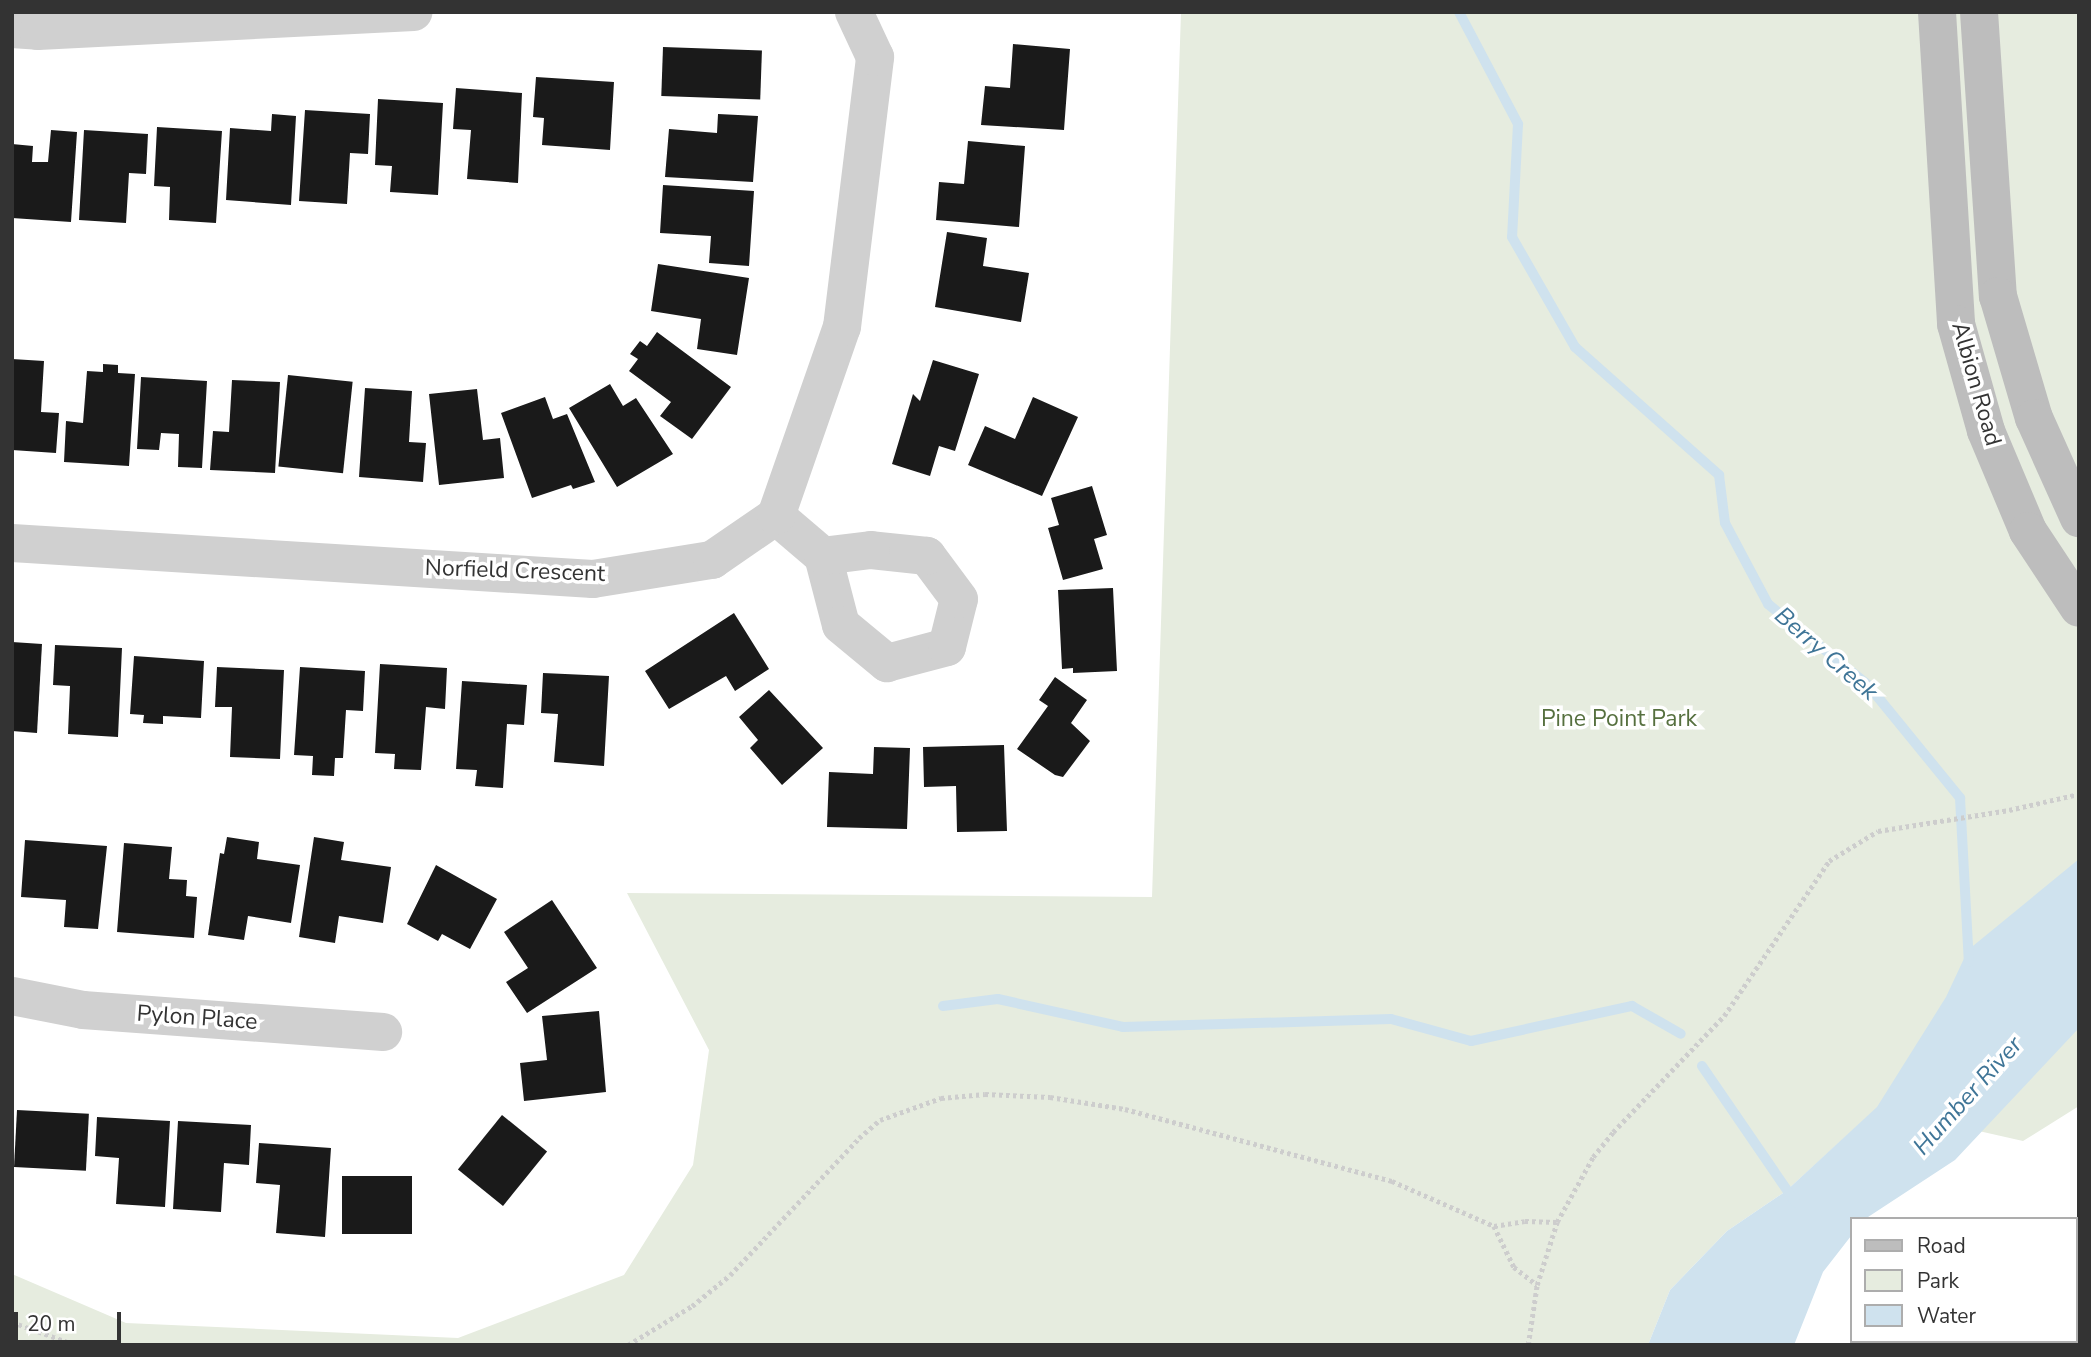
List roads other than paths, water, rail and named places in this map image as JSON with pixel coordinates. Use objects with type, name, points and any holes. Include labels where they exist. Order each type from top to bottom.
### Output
[{"type":"main road","name":"Albion Road","points":[[1937,12],[1956,324],[1986,431],[2028,531],[2079,608]]},
{"type":"main road","name":"Albion Road","points":[[1979,12],[1998,296],[2034,418],[2079,518]]},
{"type":"street","points":[[12,29],[38,31],[414,12]]},
{"type":"street","points":[[823,556],[776,516],[842,327],[876,57],[854,12]]},
{"type":"street","name":"Norfield Crescent","points":[[12,543],[593,579],[712,560],[776,516]]},
{"type":"street","name":"Pylon Place","points":[[12,996],[83,1010],[383,1032]]},
{"type":"water","name":"Humber River","points":[[2079,859],[2079,1028],[1955,1160],[1868,1217],[1850,1217],[1850,1237],[1823,1272],[1794,1345],[1648,1345],[1670,1290],[1727,1231],[1786,1191],[1877,1107],[1946,997],[1968,950]]},
{"type":"waterway","name":"Berry Creek","points":[[1459,12],[1518,124],[1512,237],[1575,347],[1719,475],[1725,523],[1768,604],[1868,685],[1960,798],[1969,962]]},
{"type":"waterway","points":[[943,1006],[998,999],[1123,1027],[1391,1019],[1471,1041],[1632,1006],[1681,1034]]},
{"type":"waterway","points":[[1702,1066],[1795,1202]]},
{"type":"park label","name":"Pine Point Park","points":[[1619,719]]}]
